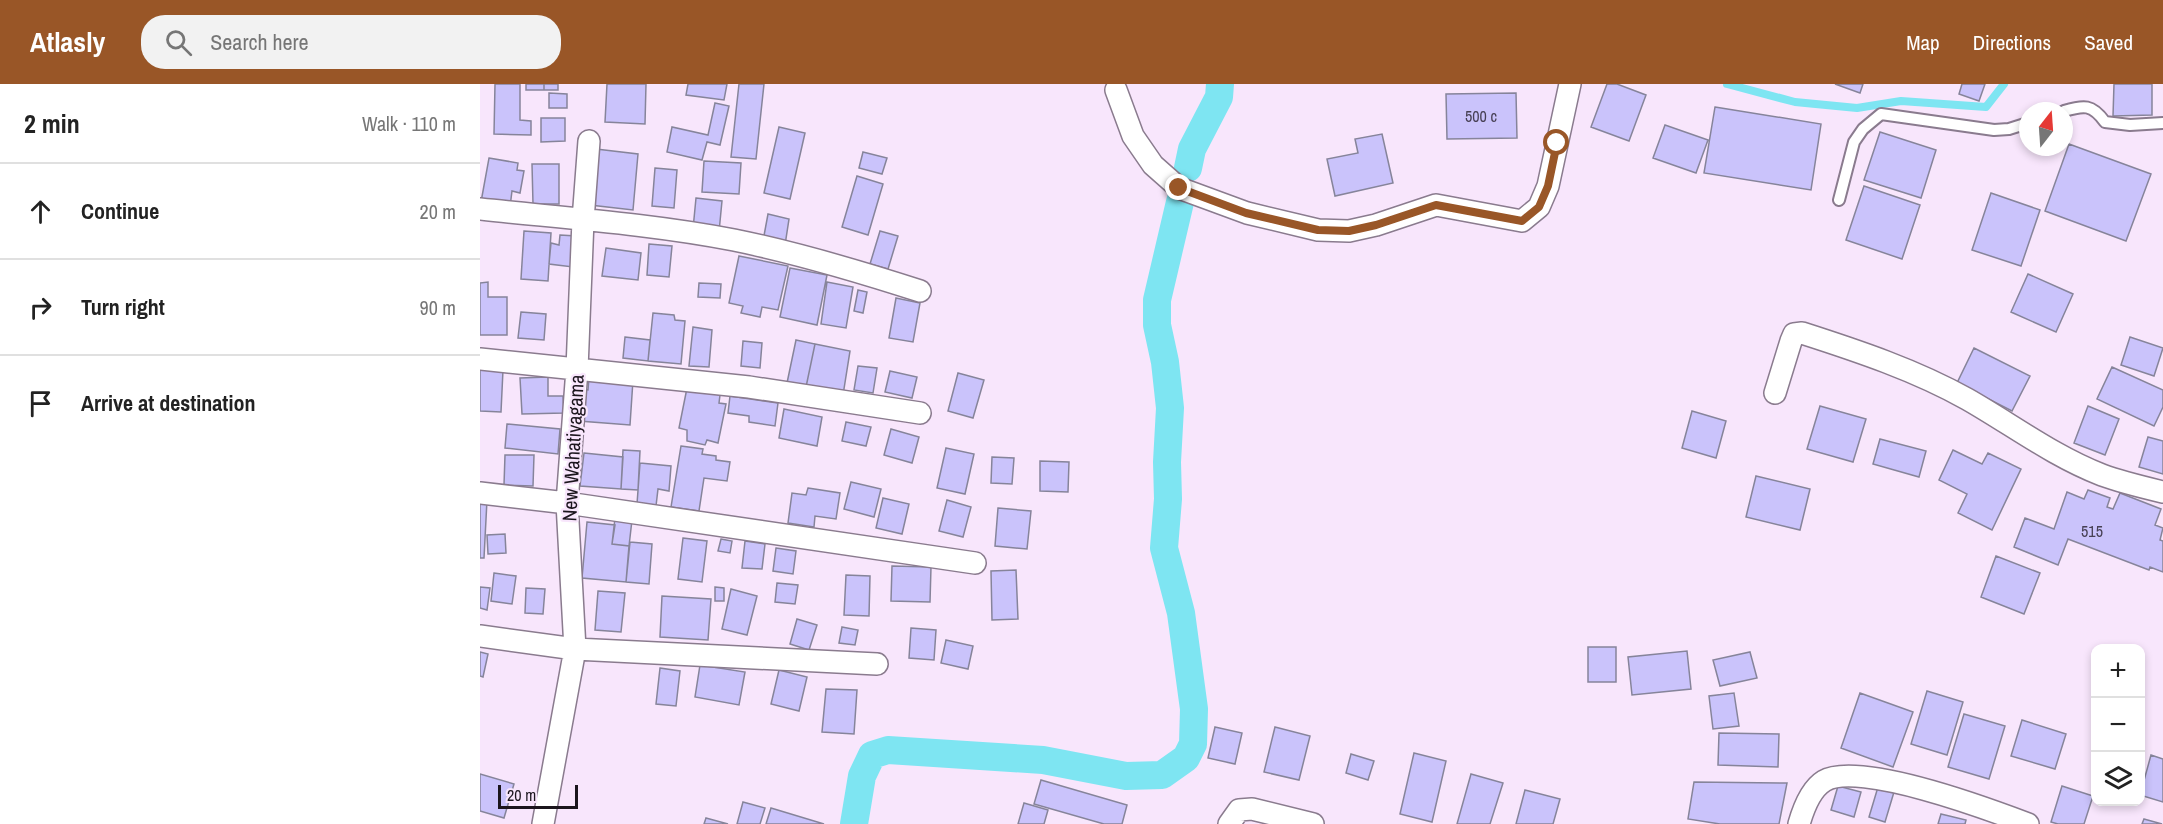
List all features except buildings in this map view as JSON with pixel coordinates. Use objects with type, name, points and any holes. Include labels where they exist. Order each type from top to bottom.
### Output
[{"type":"street","points":[[1116,90],[1133,136],[1153,165],[1179,188],[1246,213],[1285,224],[1318,230],[1349,231],[1376,225],[1436,205],[1522,221],[1539,207],[1548,186],[1570,84]]},
{"type":"street","name":"New Wahatiyagama","points":[[543,824],[576,648],[567,503],[578,369],[583,220],[589,141]]},
{"type":"street","points":[[480,208],[662,229],[733,240],[828,261],[920,291]]},
{"type":"street","points":[[1775,393],[1794,334],[1802,333],[1859,351],[1916,374],[1965,398],[2061,455],[2101,474],[2163,492]]},
{"type":"street","points":[[480,359],[749,387],[920,413]]},
{"type":"street","points":[[480,493],[567,503],[975,563]]},
{"type":"street","points":[[480,636],[576,648],[877,664]]},
{"type":"street","points":[[1799,824],[1812,794],[1824,781],[1837,777],[1901,783],[1963,799],[2028,824]]},
{"type":"street","points":[[1229,824],[1239,810],[1252,809],[1312,824]]},
{"type":"lane","points":[[2073,108],[2082,106],[2098,112],[2105,122],[2130,125],[2163,123]]},
{"type":"lane","points":[[1839,200],[1854,142],[1863,129],[1881,114],[1994,130],[2019,126]]},
{"type":"waterway","points":[[1188,168],[1192,149],[1219,97],[1220,84]]},
{"type":"waterway","points":[[1727,84],[1795,102],[1857,108],[1901,101],[1986,107],[2004,84]]},
{"type":"waterway","points":[[854,824],[862,776],[872,755],[888,750],[1043,760],[1126,776],[1162,775],[1186,758],[1193,744],[1194,709],[1181,613],[1164,548],[1168,499],[1167,462],[1170,408],[1165,362],[1157,325],[1157,300],[1180,202]]},
{"type":"route","points":[[1179,188],[1246,213],[1318,230],[1349,231],[1376,225],[1436,205],[1522,221],[1539,207],[1548,186],[1557,143]]}]
